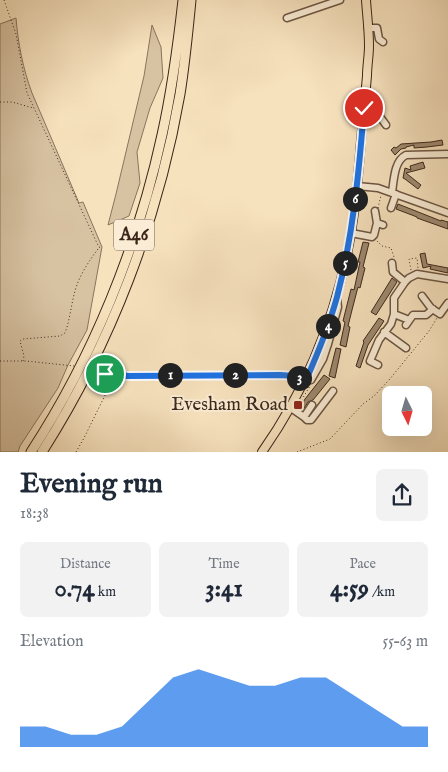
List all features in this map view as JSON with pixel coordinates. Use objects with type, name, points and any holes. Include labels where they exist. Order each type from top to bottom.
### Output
[{"type":"highway","name":"A46","points":[[31,452],[62,399],[95,334],[119,279],[142,210],[162,136],[183,0]]},
{"type":"highway","name":"A46","points":[[42,452],[71,403],[105,336],[129,281],[154,203],[171,137],[180,93],[191,0]]},
{"type":"main road","points":[[262,452],[293,409],[310,380],[320,357],[344,266],[351,233],[357,186],[364,108],[369,46],[366,0]]},
{"type":"street","points":[[287,18],[340,0]]},
{"type":"street","points":[[368,28],[377,28],[380,39],[383,42]]},
{"type":"street","points":[[364,108],[374,110],[386,125]]},
{"type":"street","points":[[391,208],[398,164],[402,157],[406,155],[448,154]]},
{"type":"street","points":[[357,186],[374,187],[448,213]]},
{"type":"street","points":[[351,233],[372,237],[378,219]]},
{"type":"street","points":[[393,263],[393,272],[405,282]]},
{"type":"street","points":[[378,365],[370,361],[379,340],[391,324],[394,314],[394,298],[405,282],[412,276],[419,274],[448,279]]},
{"type":"street","points":[[422,296],[432,309],[440,314],[448,303]]},
{"type":"street","points":[[394,314],[409,320],[426,315],[432,309]]},
{"type":"street","points":[[384,332],[406,348]]},
{"type":"street","points":[[293,409],[306,420],[311,420],[333,391]]},
{"type":"street","points":[[304,417],[312,405]]},
{"type":"path","points":[[4,0],[16,34],[27,93],[99,247],[102,248]]},
{"type":"path","points":[[0,102],[12,102],[34,108]]},
{"type":"path","points":[[378,219],[383,190]]},
{"type":"path","points":[[372,237],[380,245],[391,248],[393,263]]},
{"type":"path","points":[[23,361],[24,356],[20,341],[23,339],[65,334],[75,290],[87,264],[99,247]]},
{"type":"path","points":[[412,276],[409,259],[417,258],[419,274]]},
{"type":"path","points":[[297,452],[330,439],[389,380],[440,314]]},
{"type":"path","points":[[0,362],[23,361],[74,366]]},
{"type":"path","points":[[96,372],[105,374],[116,373],[127,376],[280,375],[310,380],[293,409]]},
{"type":"path","points":[[76,452],[116,373]]},
{"type":"shaded area","points":[[16,18],[21,56],[32,93],[79,203],[83,202],[102,247],[87,330],[58,388],[18,452],[0,452],[0,24]]},
{"type":"shaded area","points":[[152,25],[161,47],[163,78],[150,108],[137,152],[140,183],[129,216],[108,225],[144,76]]},
{"type":"building","points":[[442,140],[443,145],[414,148],[414,145],[401,149],[395,155],[391,150],[401,144]]},
{"type":"building","points":[[423,162],[425,168],[406,173],[421,185],[418,189],[403,178],[405,168],[411,170],[410,166]]},
{"type":"building","points":[[398,204],[448,222],[448,229],[396,209]]},
{"type":"building","points":[[363,242],[369,243],[363,267],[365,268],[348,326],[350,327],[346,347],[340,345],[345,322],[343,321],[351,289],[354,290]]},
{"type":"building","points":[[425,253],[427,264],[448,268],[448,273],[430,269],[431,266],[423,268],[420,254]]},
{"type":"building","points":[[392,278],[397,282],[376,315],[371,312]]},
{"type":"building","points":[[379,318],[384,321],[368,345],[360,368],[356,366],[363,341]]},
{"type":"building","points":[[336,348],[341,349],[335,378],[329,376]]},
{"type":"building","points":[[324,375],[330,379],[303,410],[300,408],[305,399]]},
{"type":"place","name":"Evesham Road","points":[[298,405]]},
{"type":"route","points":[[105,374],[116,373],[127,376],[280,375],[294,376],[306,380],[325,334],[343,272],[351,233],[364,108]]}]
